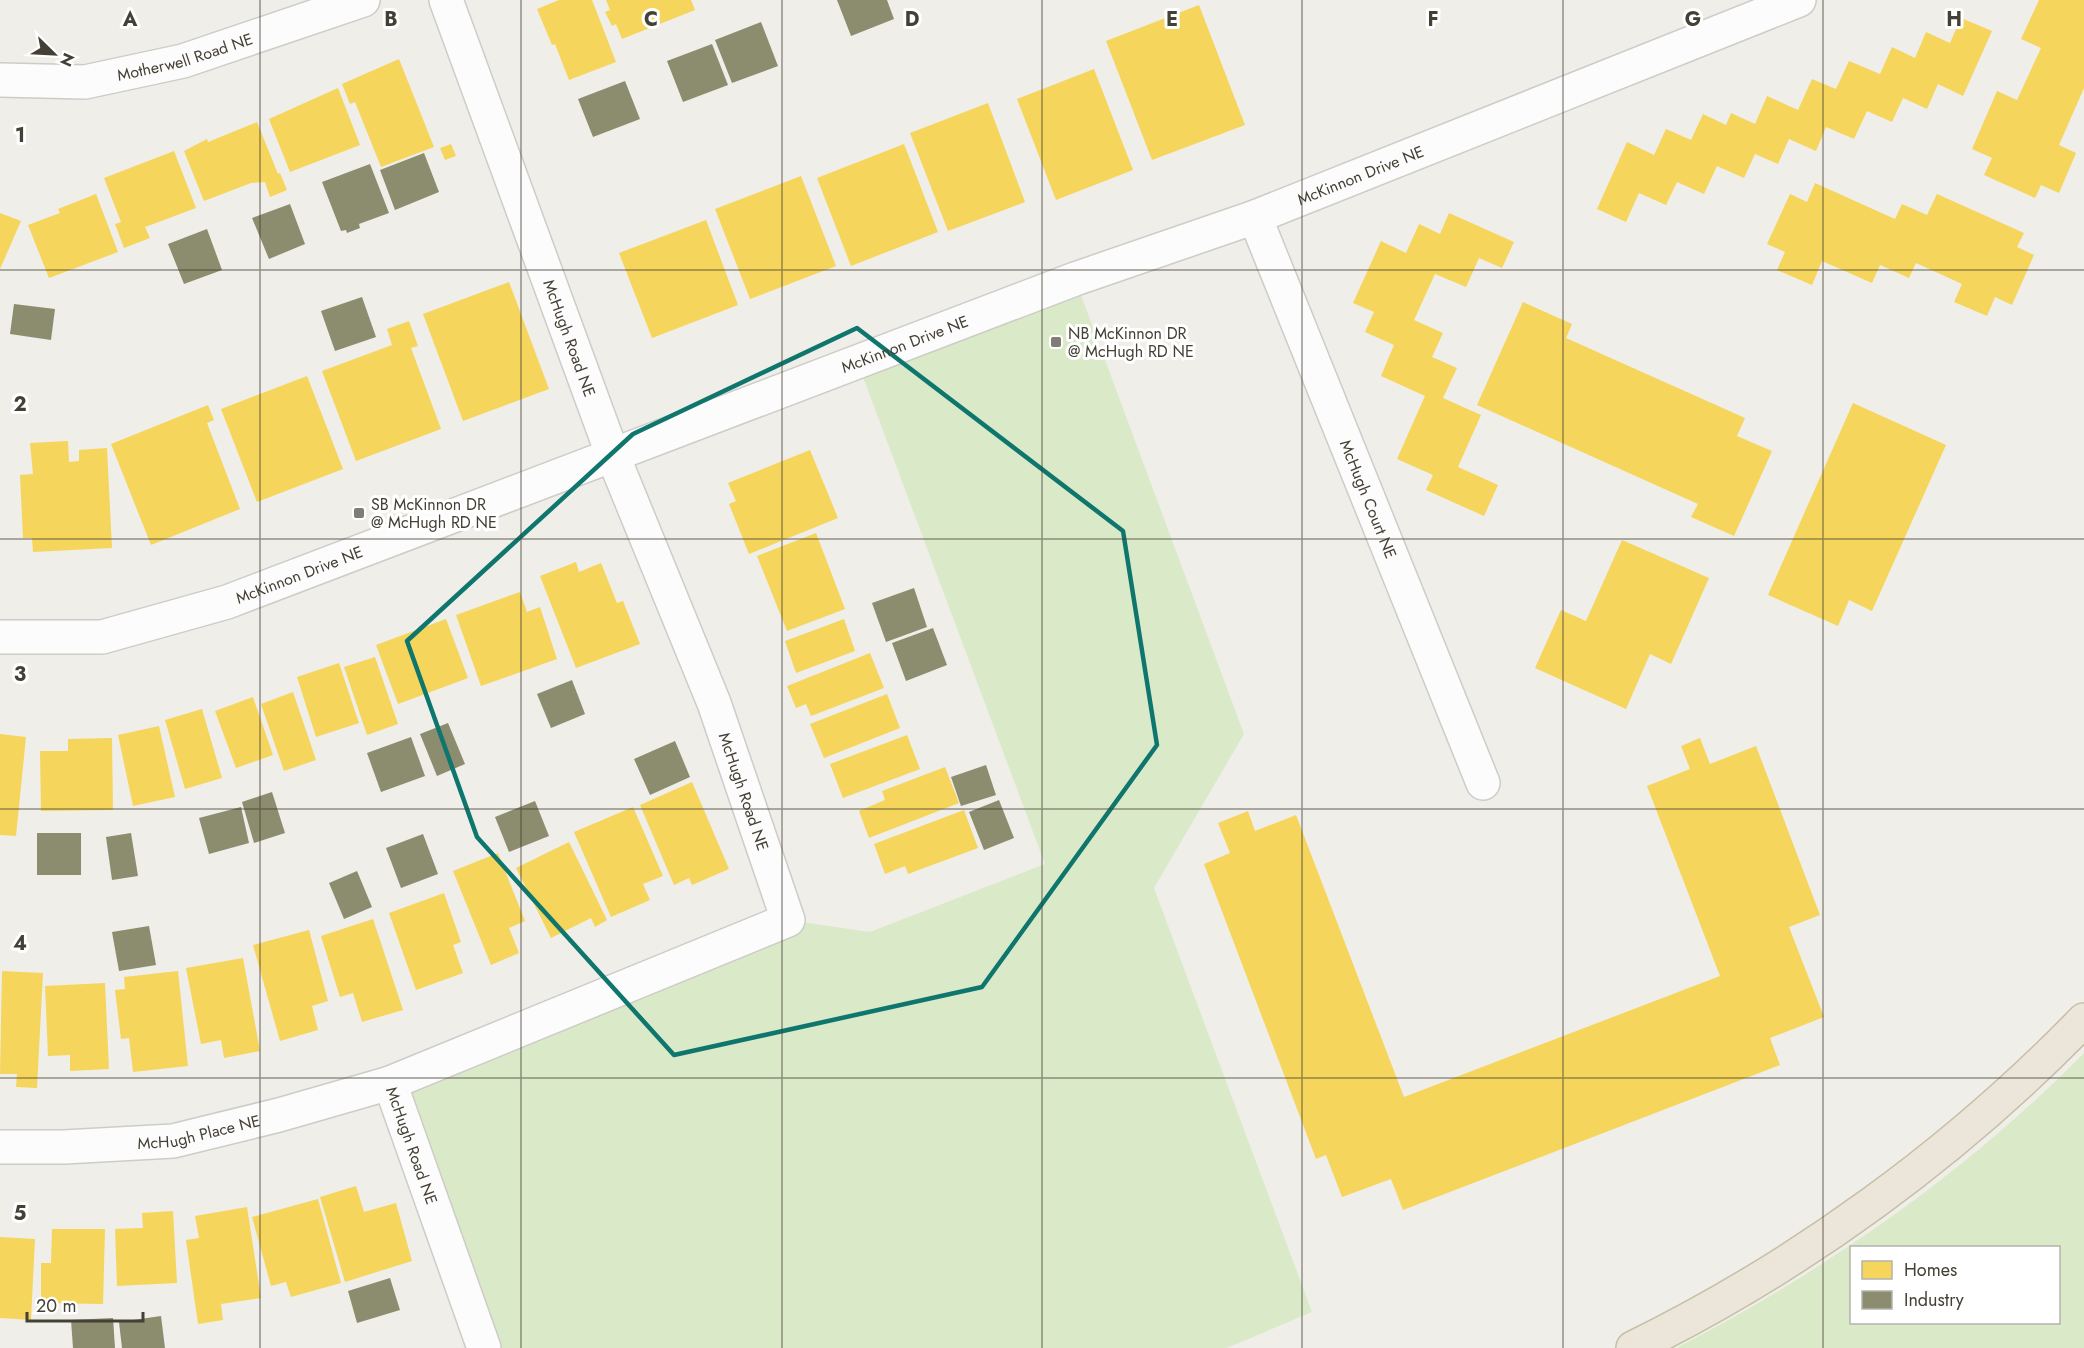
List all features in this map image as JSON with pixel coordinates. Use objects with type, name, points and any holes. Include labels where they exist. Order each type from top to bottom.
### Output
[{"type":"highway","points":[[1633,1348],[1788,1261],[1855,1216],[1995,1106],[2084,1020]]},
{"type":"street","name":"Motherwell Road NE","points":[[0,80],[85,82],[183,61],[363,0]]},
{"type":"street","name":"McHugh Road NE","points":[[446,0],[613,456],[714,703],[788,920],[390,1083],[484,1348]]},
{"type":"street","name":"McKinnon Drive NE","points":[[0,637],[102,637],[227,602],[1075,279],[1255,217],[1799,0]]},
{"type":"street","name":"McHugh Court NE","points":[[1255,217],[1483,783]]},
{"type":"street","name":"McHugh Place NE","points":[[0,1147],[64,1147],[172,1141],[279,1115],[390,1083]]},
{"type":"highlighted area","points":[[857,328],[1123,531],[1157,745],[982,987],[674,1055],[477,837],[407,641],[633,434]]},
{"type":"green space","points":[[1075,279],[1244,734],[1154,888],[1312,1312],[1227,1348],[484,1348],[390,1083],[788,920],[870,932],[1045,864],[857,361]]},
{"type":"green space","points":[[2084,1053],[2084,1348],[1676,1348],[1786,1286],[1892,1217],[1991,1139]]},
{"type":"building: Homes","points":[[559,0],[592,0],[616,62],[569,80],[555,44],[552,45],[537,9]]},
{"type":"building: Homes","points":[[606,0],[691,0],[695,10],[622,39],[616,24],[612,26],[605,12],[610,10]]},
{"type":"building: Homes","points":[[2039,0],[2084,0],[2084,88],[2059,145],[2076,153],[2059,193],[2041,185],[2035,198],[1984,175],[1992,158],[1972,149],[1997,91],[2017,100],[2041,48],[2021,39]]},
{"type":"building: Homes","points":[[1199,5],[1245,125],[1152,160],[1106,41]]},
{"type":"building: Homes","points":[[1961,18],[1992,31],[1963,96],[1938,84],[1927,109],[1903,98],[1892,122],[1867,111],[1854,139],[1826,127],[1816,151],[1789,139],[1778,164],[1755,154],[1744,178],[1717,166],[1704,194],[1677,182],[1666,205],[1639,193],[1626,222],[1597,209],[1627,142],[1654,155],[1666,129],[1691,140],[1703,114],[1726,125],[1731,113],[1755,124],[1767,96],[1798,110],[1812,79],[1836,89],[1849,61],[1880,74],[1892,47],[1915,58],[1926,32],[1950,43]]},
{"type":"building: Homes","points":[[399,59],[434,147],[381,167],[355,102],[350,104],[342,84]]},
{"type":"building: Homes","points":[[1094,69],[1133,170],[1056,200],[1017,99]]},
{"type":"building: Homes","points":[[338,88],[360,145],[290,172],[269,119]]},
{"type":"building: Homes","points":[[988,103],[1025,202],[948,231],[910,133]]},
{"type":"building: Homes","points":[[257,122],[287,190],[270,197],[265,182],[251,183],[204,201],[184,151],[207,139],[208,142]]},
{"type":"building: Homes","points":[[451,144],[456,156],[445,160],[440,148]]},
{"type":"building: Homes","points":[[904,144],[938,232],[851,266],[817,178]]},
{"type":"building: Homes","points":[[174,151],[196,208],[145,227],[150,238],[124,248],[115,224],[121,222],[104,178]]},
{"type":"building: Homes","points":[[801,176],[836,266],[750,299],[715,209]]},
{"type":"building: Homes","points":[[1815,183],[1895,219],[1902,204],[1927,215],[1937,194],[2024,233],[2017,247],[2034,255],[2012,305],[1995,297],[1987,316],[1954,302],[1962,284],[1916,263],[1909,278],[1880,265],[1872,283],[1822,261],[1812,285],[1777,270],[1785,252],[1767,244],[1790,194],[1807,202]]},
{"type":"building: Homes","points":[[96,194],[118,252],[49,278],[28,225],[60,213],[58,209]]},
{"type":"building: Homes","points":[[0,213],[21,221],[0,269]]},
{"type":"building: Homes","points":[[1449,213],[1514,242],[1502,268],[1479,258],[1466,287],[1435,274],[1414,320],[1443,333],[1432,357],[1457,368],[1443,398],[1481,415],[1458,467],[1498,485],[1484,516],[1426,490],[1433,475],[1397,459],[1425,396],[1381,376],[1394,345],[1365,332],[1374,312],[1353,303],[1381,241],[1406,253],[1419,224],[1440,234]]},
{"type":"building: Homes","points":[[706,220],[738,305],[652,338],[619,253]]},
{"type":"building: Homes","points":[[509,282],[549,389],[463,421],[423,314]]},
{"type":"building: Homes","points":[[1523,302],[1572,324],[1566,338],[1745,418],[1737,436],[1772,451],[1734,536],[1691,517],[1698,504],[1477,405]]},
{"type":"building: Homes","points":[[409,321],[418,346],[411,348],[441,429],[356,461],[322,371],[392,345],[387,329]]},
{"type":"building: Homes","points":[[307,376],[343,469],[257,502],[221,409]]},
{"type":"building: Homes","points":[[1853,403],[1946,445],[1872,611],[1849,600],[1838,626],[1768,595]]},
{"type":"building: Homes","points":[[208,405],[214,420],[207,423],[240,509],[151,545],[111,444]]},
{"type":"building: Homes","points":[[68,441],[69,462],[79,461],[79,450],[107,448],[112,548],[33,552],[32,538],[23,538],[20,475],[33,474],[30,443]]},
{"type":"building: Homes","points":[[810,450],[838,518],[749,554],[729,504],[736,501],[728,483]]},
{"type":"building: Homes","points":[[816,533],[845,609],[787,631],[757,556]]},
{"type":"building: Homes","points":[[1622,540],[1709,578],[1671,664],[1650,654],[1626,709],[1535,668],[1561,610],[1586,621]]},
{"type":"building: Homes","points":[[576,562],[579,572],[601,563],[617,603],[623,601],[640,644],[576,668],[540,576]]},
{"type":"building: Homes","points":[[520,592],[527,612],[540,607],[557,659],[481,686],[456,615]]},
{"type":"building: Homes","points":[[446,619],[468,678],[398,704],[376,645]]},
{"type":"building: Homes","points":[[844,619],[855,651],[796,673],[785,641]]},
{"type":"building: Homes","points":[[870,653],[884,688],[811,716],[806,704],[796,708],[787,686]]},
{"type":"building: Homes","points":[[375,657],[398,724],[367,735],[344,667]]},
{"type":"building: Homes","points":[[339,663],[359,723],[316,737],[297,677]]},
{"type":"building: Homes","points":[[293,692],[316,760],[284,771],[261,704]]},
{"type":"building: Homes","points":[[887,694],[900,728],[824,758],[810,724]]},
{"type":"building: Homes","points":[[253,697],[273,755],[236,768],[215,711]]},
{"type":"building: Homes","points":[[202,709],[222,778],[185,789],[165,720]]},
{"type":"building: Homes","points":[[159,726],[175,797],[133,806],[118,735]]},
{"type":"building: Homes","points":[[0,734],[26,737],[16,836],[0,835]]},
{"type":"building: Homes","points":[[907,735],[920,769],[843,798],[830,764]]},
{"type":"building: Homes","points":[[112,738],[113,810],[41,811],[40,751],[68,751],[68,739]]},
{"type":"building: Homes","points":[[1700,738],[1710,764],[1756,746],[1820,915],[1789,927],[1824,1017],[1770,1038],[1780,1065],[1403,1210],[1391,1179],[1342,1197],[1326,1155],[1316,1159],[1204,864],[1230,853],[1218,823],[1248,811],[1255,831],[1296,815],[1404,1097],[1720,976],[1647,786],[1690,769],[1681,746]]},
{"type":"building: Homes","points":[[945,767],[959,803],[869,838],[859,811],[885,800],[882,791]]},
{"type":"building: Homes","points":[[692,782],[729,869],[692,885],[689,878],[674,885],[640,805]]},
{"type":"building: Homes","points":[[633,807],[663,876],[643,884],[650,900],[611,917],[574,832]]},
{"type":"building: Homes","points":[[964,810],[978,848],[908,874],[905,866],[885,874],[874,844]]},
{"type":"building: Homes","points":[[569,842],[607,920],[595,927],[591,918],[551,938],[516,868]]},
{"type":"building: Homes","points":[[498,853],[525,921],[509,928],[519,953],[491,965],[453,871]]},
{"type":"building: Homes","points":[[444,893],[461,942],[453,945],[463,973],[416,990],[389,913]]},
{"type":"building: Homes","points":[[373,919],[403,1010],[362,1022],[353,993],[340,997],[321,936]]},
{"type":"building: Homes","points":[[309,930],[328,1001],[312,1006],[318,1030],[280,1041],[253,945]]},
{"type":"building: Homes","points":[[243,958],[260,1051],[224,1058],[221,1040],[201,1044],[186,968]]},
{"type":"building: Homes","points":[[2,971],[43,973],[37,1088],[16,1087],[17,1074],[0,1074]]},
{"type":"building: Homes","points":[[178,971],[188,1066],[133,1072],[129,1038],[121,1039],[115,990],[125,989],[124,977]]},
{"type":"building: Homes","points":[[105,983],[109,1069],[70,1071],[70,1055],[48,1056],[45,986]]},
{"type":"building: Homes","points":[[356,1186],[364,1212],[396,1203],[412,1261],[345,1282],[320,1197]]},
{"type":"building: Homes","points":[[318,1199],[341,1283],[291,1297],[286,1282],[271,1286],[252,1217]]},
{"type":"building: Homes","points":[[247,1207],[261,1298],[221,1304],[223,1320],[198,1324],[186,1240],[199,1238],[195,1216]]},
{"type":"building: Homes","points":[[173,1211],[177,1283],[117,1286],[115,1229],[143,1228],[142,1213]]},
{"type":"building: Homes","points":[[52,1229],[105,1229],[103,1304],[41,1303],[41,1263],[51,1263]]},
{"type":"building: Homes","points":[[0,1237],[35,1239],[31,1320],[0,1318]]},
{"type":"building: Industry","points":[[837,0],[887,0],[894,19],[851,36]]},
{"type":"building: Industry","points":[[761,22],[778,66],[732,83],[715,40]]},
{"type":"building: Industry","points":[[712,44],[728,85],[683,102],[667,61]]},
{"type":"building: Industry","points":[[625,81],[640,119],[593,137],[578,99]]},
{"type":"building: Industry","points":[[424,153],[439,192],[395,210],[380,170]]},
{"type":"building: Industry","points":[[370,164],[389,213],[359,224],[360,228],[347,233],[346,230],[341,231],[322,182]]},
{"type":"building: Industry","points":[[290,204],[305,244],[269,259],[252,218]]},
{"type":"building: Industry","points":[[207,229],[222,270],[184,284],[168,244]]},
{"type":"building: Industry","points":[[362,297],[376,337],[335,351],[321,311]]},
{"type":"building: Industry","points":[[14,304],[55,309],[51,340],[10,334]]},
{"type":"building: Industry","points":[[914,588],[927,627],[886,642],[872,603]]},
{"type":"building: Industry","points":[[933,628],[947,665],[906,681],[892,643]]},
{"type":"building: Industry","points":[[572,680],[585,714],[551,728],[537,694]]},
{"type":"building: Industry","points":[[448,723],[465,764],[437,776],[420,734]]},
{"type":"building: Industry","points":[[411,737],[425,776],[381,792],[367,753]]},
{"type":"building: Industry","points":[[675,741],[690,777],[650,795],[634,759]]},
{"type":"building: Industry","points":[[986,765],[996,795],[961,806],[951,777]]},
{"type":"building: Industry","points":[[272,792],[285,833],[254,843],[242,802]]},
{"type":"building: Industry","points":[[999,800],[1014,838],[984,850],[969,812]]},
{"type":"building: Industry","points":[[535,801],[549,836],[509,852],[495,817]]},
{"type":"building: Industry","points":[[241,807],[249,843],[209,854],[199,818]]},
{"type":"building: Industry","points":[[37,833],[81,833],[81,875],[37,875]]},
{"type":"building: Industry","points":[[131,833],[138,876],[112,880],[106,837]]},
{"type":"building: Industry","points":[[423,834],[438,874],[401,888],[386,848]]},
{"type":"building: Industry","points":[[357,871],[372,907],[344,919],[329,883]]},
{"type":"building: Industry","points":[[149,926],[156,965],[119,971],[112,932]]},
{"type":"building: Industry","points":[[390,1278],[400,1310],[357,1323],[348,1291]]},
{"type":"building: Industry","points":[[161,1316],[165,1348],[122,1348],[119,1322]]},
{"type":"building: Industry","points":[[113,1318],[115,1348],[73,1348],[71,1320]]},
{"type":"place","name":"NB McKinnon DR @ McHugh RD NE","points":[[1056,342]]},
{"type":"place","name":"SB McKinnon DR @ McHugh RD NE","points":[[359,513]]}]
